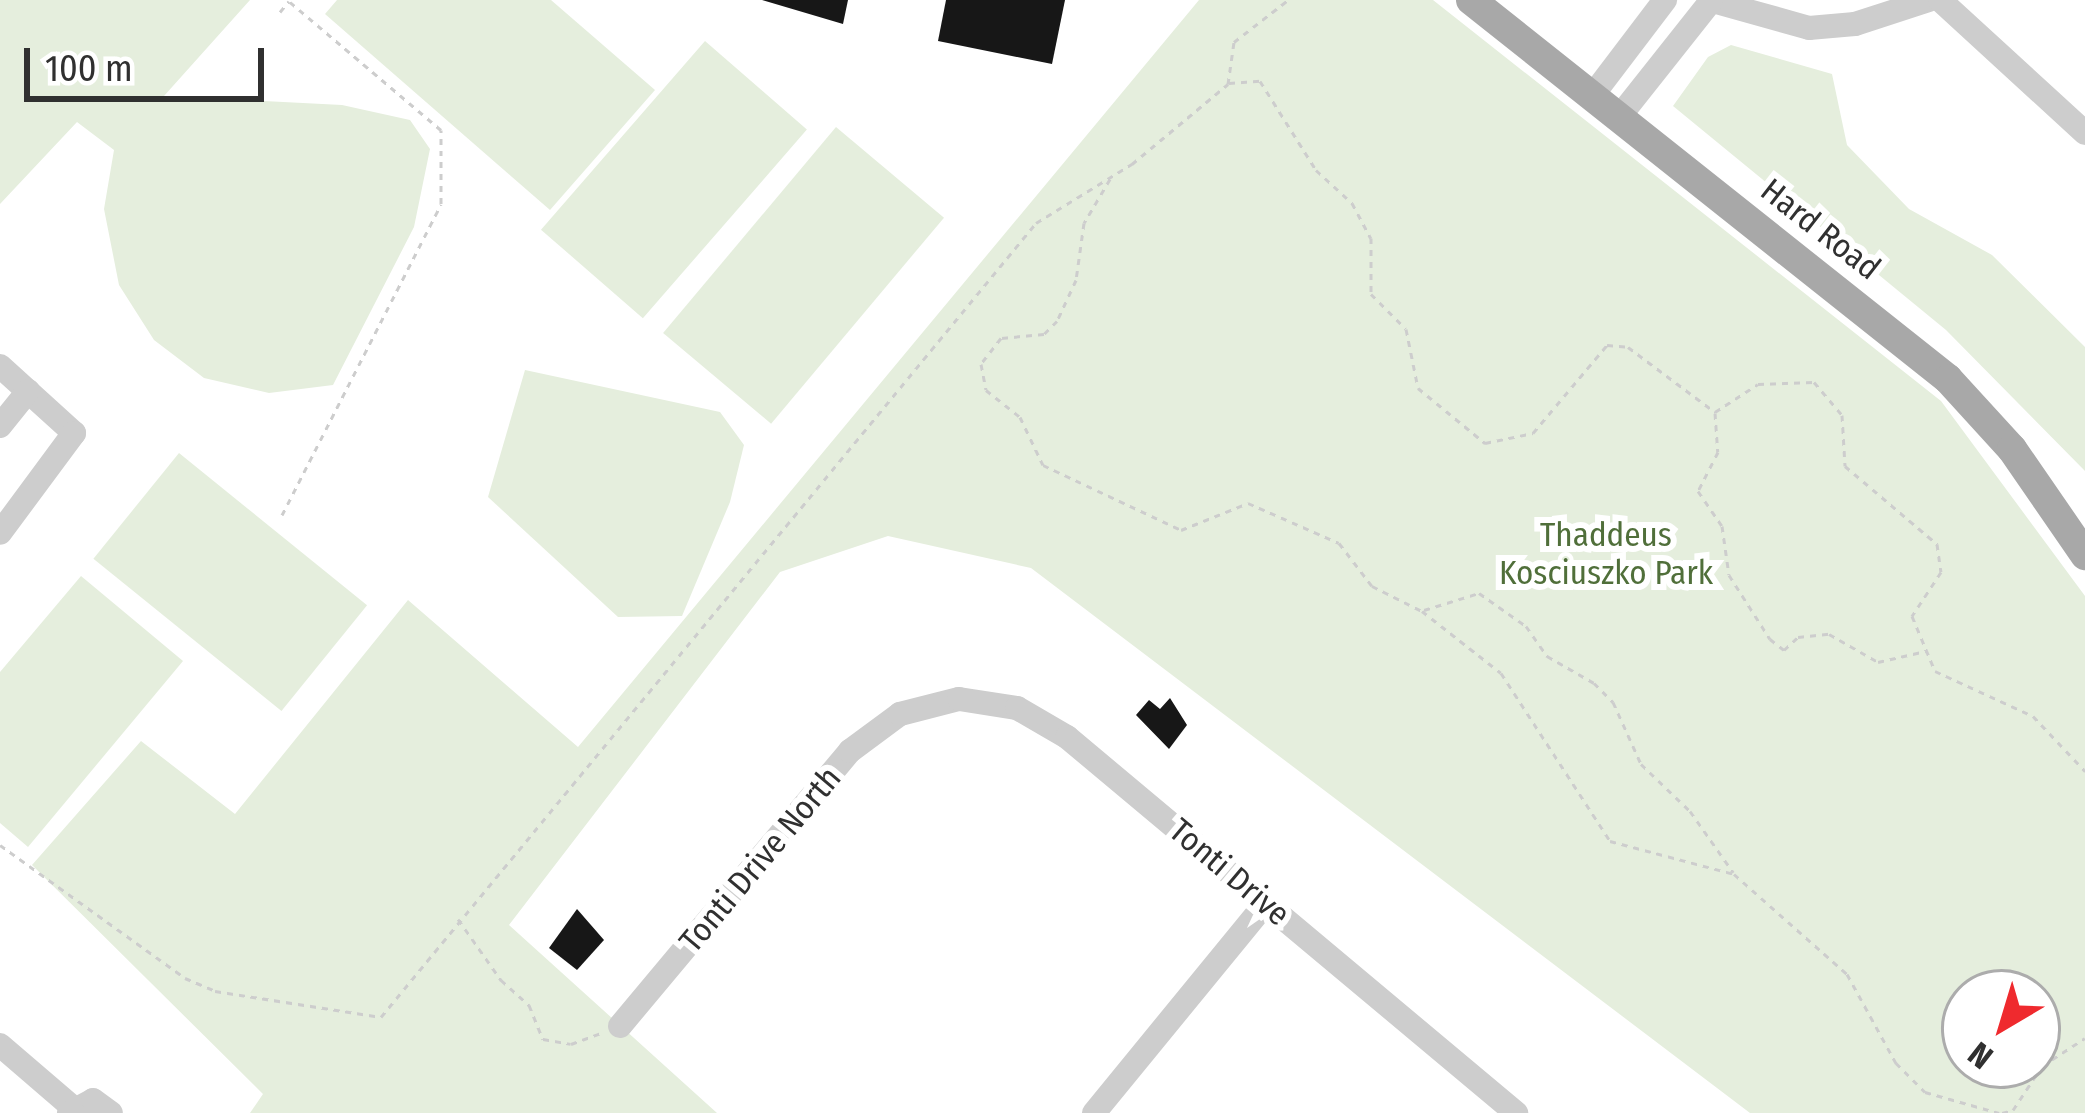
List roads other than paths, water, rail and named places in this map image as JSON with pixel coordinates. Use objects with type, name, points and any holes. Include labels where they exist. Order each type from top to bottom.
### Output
[{"type":"main road","name":"Hard Road","points":[[1471,0],[1948,379],[2012,449],[2085,555]]},
{"type":"street","points":[[1592,96],[1666,0]]},
{"type":"street","points":[[1619,117],[1710,1],[1809,28],[1855,24],[1929,0]]},
{"type":"street","points":[[1940,0],[2085,133]]},
{"type":"street","points":[[0,366],[74,433],[0,533]]},
{"type":"street","points":[[0,426],[28,391]]},
{"type":"street","name":"Tonti Drive","points":[[914,710],[959,699],[1017,708],[1067,737],[1516,1113]]},
{"type":"street","name":"Tonti Drive North","points":[[620,1026],[850,751],[914,710]]},
{"type":"street","points":[[1094,1113],[1265,904]]},
{"type":"street","points":[[0,1046],[70,1110],[93,1100],[111,1113]]},
{"type":"park label","name":"Thaddeus Kosciuszko Park","points":[[1606,555]]}]
